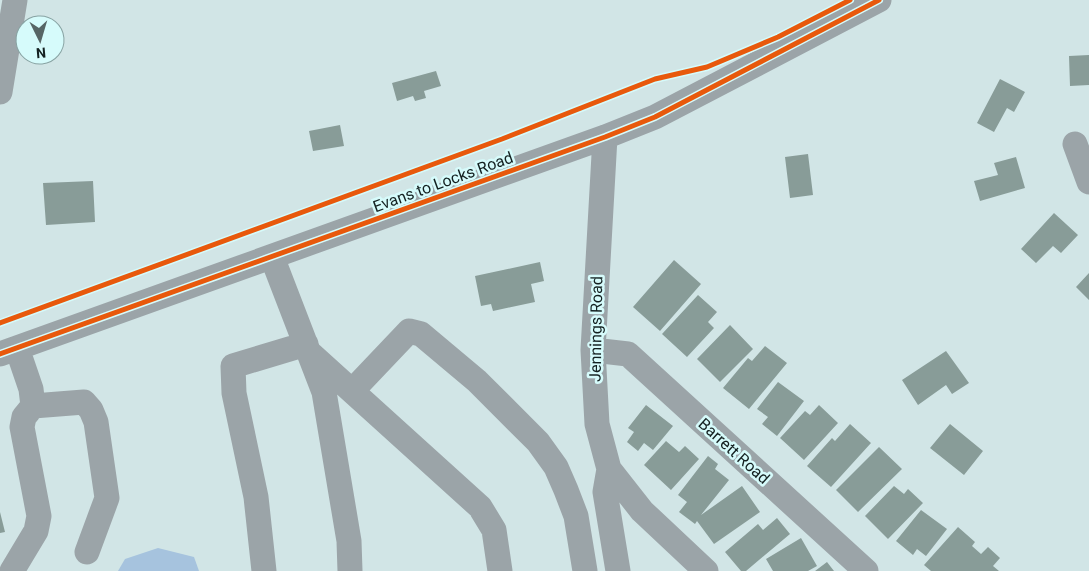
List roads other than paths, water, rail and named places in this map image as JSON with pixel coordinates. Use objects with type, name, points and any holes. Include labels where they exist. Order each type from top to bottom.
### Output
[{"type":"street","points":[[0,92],[15,0]]},
{"type":"street","name":"Evans to Locks Road","points":[[8,351],[605,137],[655,117],[878,0]]},
{"type":"street","name":"Jennings Road","points":[[605,137],[593,350],[597,424],[609,469],[642,511],[706,571]]},
{"type":"street","points":[[1075,144],[1089,182]]},
{"type":"street","points":[[272,257],[324,392],[349,541],[350,571]]},
{"type":"street","points":[[352,391],[409,331],[421,334],[476,381],[538,442],[556,467],[576,516],[585,571]]},
{"type":"street","points":[[307,348],[480,507],[494,530],[500,571]]},
{"type":"street","points":[[264,571],[256,497],[234,393],[234,366],[307,348]]},
{"type":"street","name":"Barrett Road","points":[[593,350],[628,354],[866,571]]},
{"type":"street","points":[[8,351],[31,389],[33,406]]},
{"type":"street","points":[[12,571],[36,531],[39,516],[22,427],[24,416],[33,406],[84,402],[91,410],[96,422],[107,498],[87,552]]},
{"type":"street","points":[[609,469],[605,492],[618,571]]},
{"type":"water","points":[[158,548],[194,557],[199,571],[118,571],[125,559]]}]
